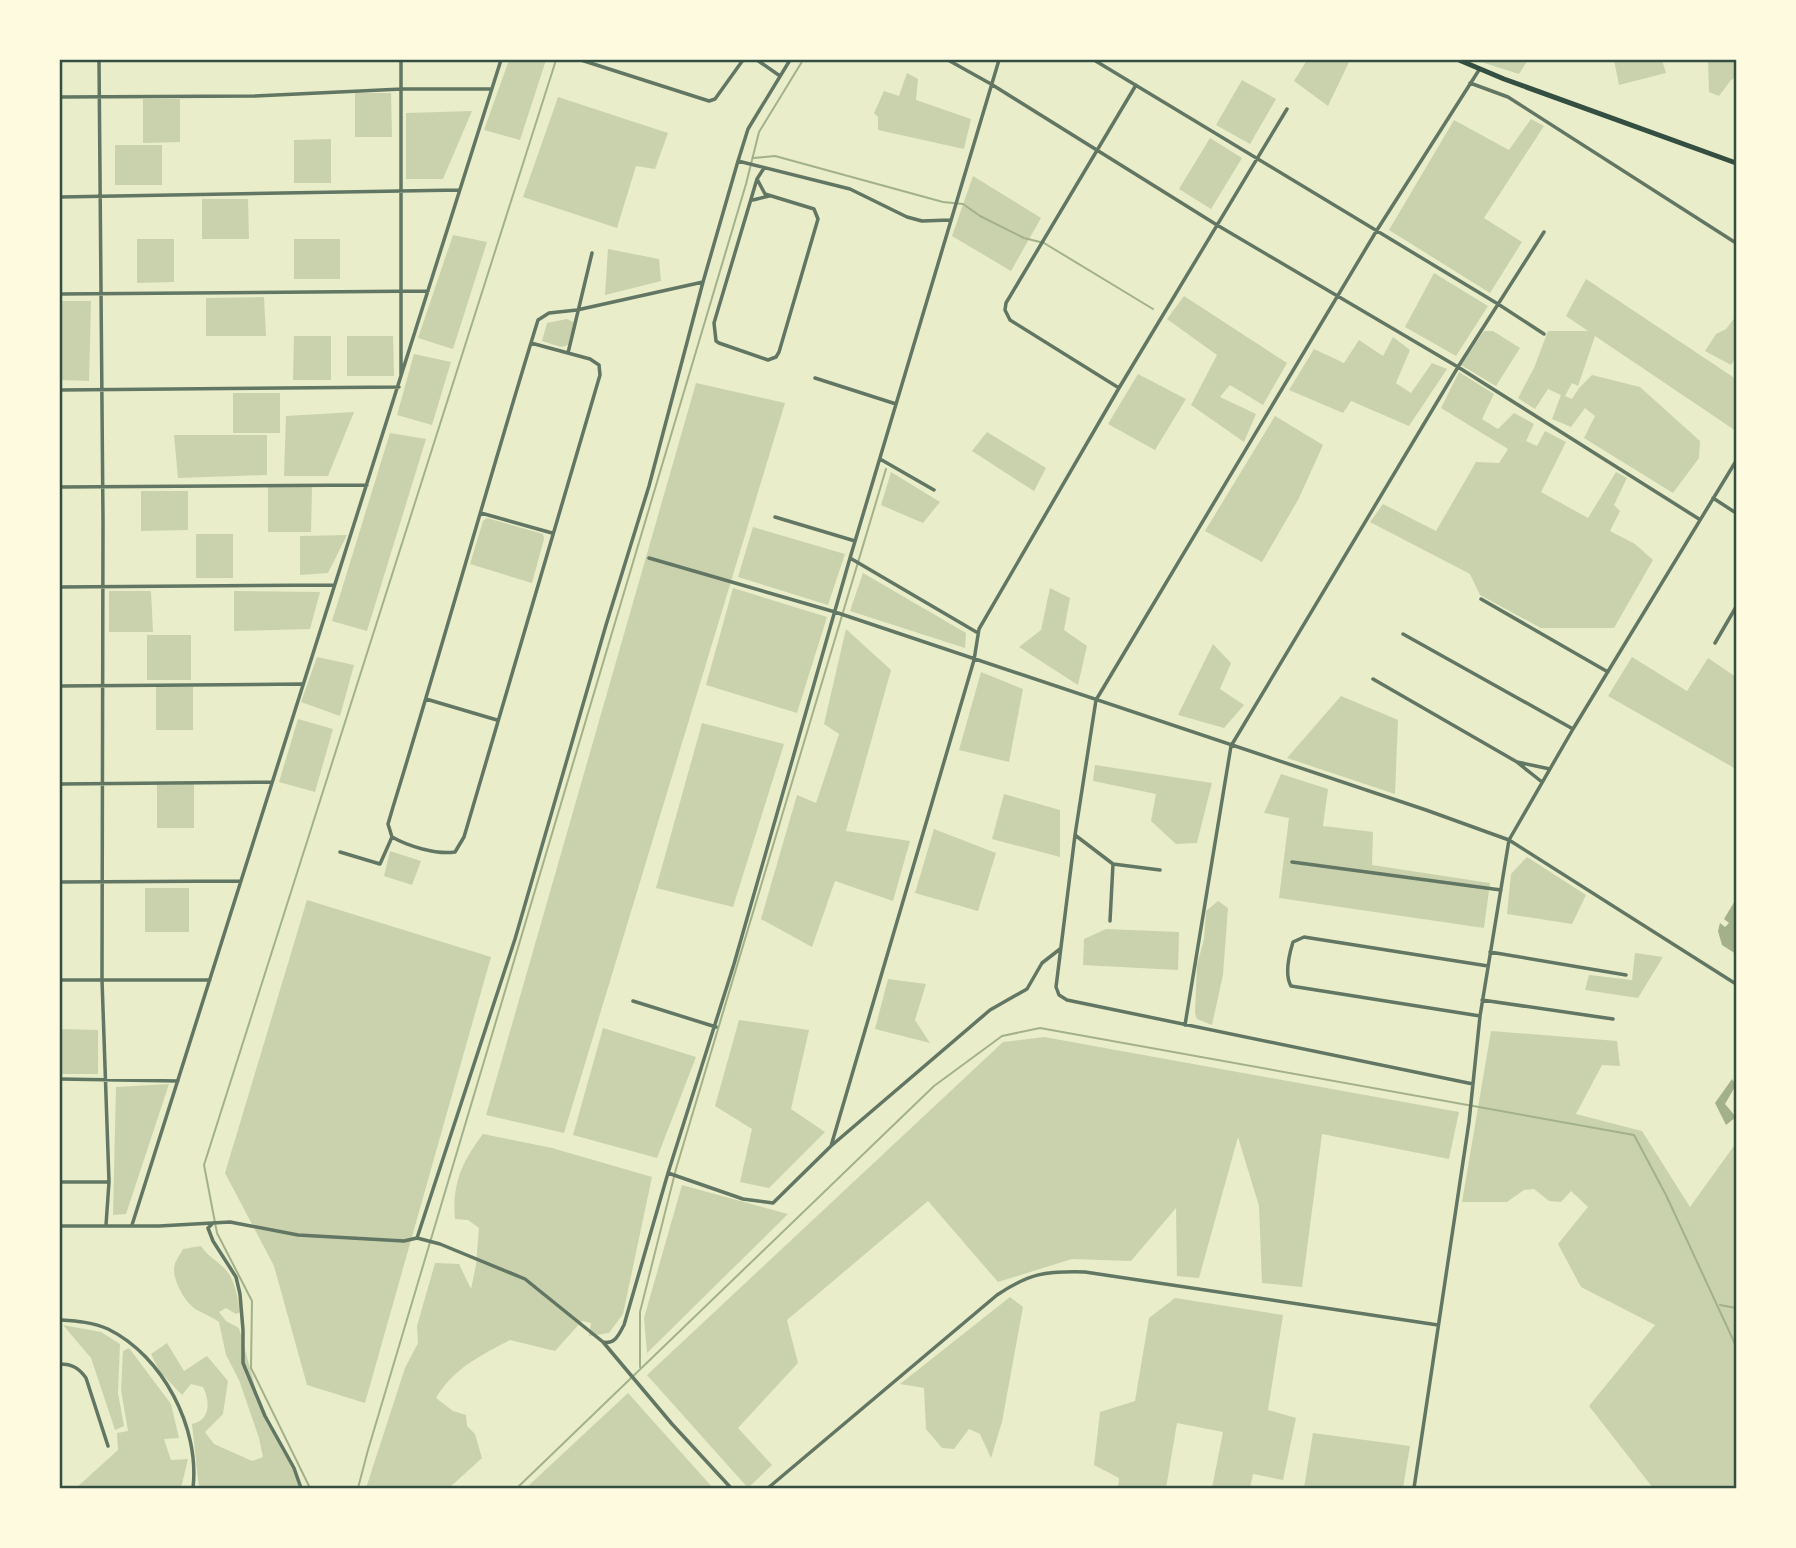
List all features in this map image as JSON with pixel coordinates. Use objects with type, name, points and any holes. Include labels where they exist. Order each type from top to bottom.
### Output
[{"type":"main road","points":[[1459,60],[1479,70],[1737,163]]},
{"type":"street","points":[[99,60],[104,882],[102,980],[108,1182],[106,1225]]},
{"type":"street","points":[[401,60],[401,380]]},
{"type":"street","points":[[132,1225],[502,60]]},
{"type":"street","points":[[581,60],[709,101],[715,99],[743,60]]},
{"type":"street","points":[[757,60],[780,76]]},
{"type":"street","points":[[417,1238],[512,947],[649,486],[703,282],[748,128],[790,60]]},
{"type":"street","points":[[948,60],[991,83],[1217,225],[1458,367],[1699,519]]},
{"type":"street","points":[[603,1342],[617,1338],[624,1325],[716,1027],[837,613],[855,541],[999,60]]},
{"type":"street","points":[[1094,60],[1544,334]]},
{"type":"street","points":[[1473,1084],[1066,1000],[1059,995],[1056,987],[1075,835],[1096,700],[1337,295],[1479,70]]},
{"type":"street","points":[[1470,83],[1508,97],[1737,243]]},
{"type":"street","points":[[1119,388],[1010,320],[1006,303],[1136,85]]},
{"type":"street","points":[[60,97],[255,96],[402,89],[492,89]]},
{"type":"street","points":[[831,1146],[974,660],[978,633],[1119,388],[1287,109]]},
{"type":"street","points":[[738,161],[850,189],[907,217],[922,221],[950,220]]},
{"type":"street","points":[[757,179],[762,190],[771,196],[814,209],[818,219],[779,352],[776,357],[768,360],[719,343],[715,338],[714,323],[757,179],[764,167]]},
{"type":"street","points":[[60,197],[459,190]]},
{"type":"street","points":[[751,201],[757,197],[771,196]]},
{"type":"street","points":[[1185,1025],[1231,746],[1458,367],[1544,232]]},
{"type":"street","points":[[568,353],[592,253]]},
{"type":"street","points":[[531,343],[596,362],[600,375],[460,847],[455,852],[445,854],[400,842],[392,837],[388,824],[426,699],[531,343],[538,320],[544,316],[703,282]]},
{"type":"street","points":[[60,294],[429,291]]},
{"type":"street","points":[[815,378],[896,404]]},
{"type":"street","points":[[60,390],[399,387]]},
{"type":"street","points":[[880,459],[934,490]]},
{"type":"street","points":[[1414,1489],[1469,1122],[1482,1000],[1509,840],[1699,519],[1737,461]]},
{"type":"street","points":[[60,487],[367,485]]},
{"type":"street","points":[[1713,498],[1737,513]]},
{"type":"street","points":[[481,513],[552,533]]},
{"type":"street","points":[[775,517],[855,541]]},
{"type":"street","points":[[649,558],[837,613],[1509,840],[1737,984]]},
{"type":"street","points":[[852,559],[978,633]]},
{"type":"street","points":[[60,587],[334,585]]},
{"type":"street","points":[[1481,599],[1608,672]]},
{"type":"street","points":[[1715,643],[1737,607]]},
{"type":"street","points":[[1403,634],[1573,729]]},
{"type":"street","points":[[1373,679],[1517,762],[1543,783]]},
{"type":"street","points":[[60,685],[302,684]]},
{"type":"street","points":[[426,699],[497,720]]},
{"type":"street","points":[[1517,762],[1550,769]]},
{"type":"street","points":[[60,784],[272,782]]},
{"type":"street","points":[[1075,835],[1113,864],[1160,870]]},
{"type":"street","points":[[340,852],[380,864],[392,837]]},
{"type":"street","points":[[1292,862],[1501,890]]},
{"type":"street","points":[[1110,921],[1113,864]]},
{"type":"street","points":[[60,882],[241,881]]},
{"type":"street","points":[[1480,1016],[1291,986],[1287,978],[1291,950],[1293,942],[1304,937],[1488,965]]},
{"type":"street","points":[[670,1173],[743,1199],[769,1203],[778,1200],[831,1146],[990,1010],[1027,989],[1042,963],[1060,949]]},
{"type":"street","points":[[1490,952],[1626,975]]},
{"type":"street","points":[[60,980],[209,980]]},
{"type":"street","points":[[1482,1000],[1613,1019]]},
{"type":"street","points":[[633,1001],[716,1027]]},
{"type":"street","points":[[60,1079],[178,1081]]},
{"type":"street","points":[[60,1182],[108,1182]]},
{"type":"street","points":[[214,1223],[208,1228],[213,1241],[236,1277],[240,1294],[243,1363],[265,1416],[293,1468],[301,1489]]},
{"type":"street","points":[[60,1226],[235,1223],[298,1235],[404,1241],[417,1238],[440,1244],[525,1279],[603,1342],[731,1489]]},
{"type":"street","points":[[768,1489],[997,1296],[1017,1282],[1038,1274],[1085,1272],[1438,1325]]},
{"type":"street","points":[[60,1321],[107,1328],[128,1342],[153,1365],[173,1393],[185,1423],[194,1463],[193,1489]]},
{"type":"street","points":[[60,1364],[80,1370],[86,1378],[108,1446]]},
{"type":"shaded area","points":[[509,60],[546,60],[520,140],[484,130]]},
{"type":"shaded area","points":[[1307,60],[1350,60],[1328,106],[1294,81]]},
{"type":"shaded area","points":[[1475,60],[1528,60],[1519,74]]},
{"type":"shaded area","points":[[1614,60],[1662,60],[1666,73],[1619,85]]},
{"type":"shaded area","points":[[1708,60],[1736,60],[1736,78],[1731,80],[1719,96],[1709,92]]},
{"type":"shaded area","points":[[907,73],[918,79],[916,100],[971,119],[964,149],[878,130],[878,117],[874,113],[884,91],[899,96]]},
{"type":"shaded area","points":[[1242,80],[1276,99],[1250,144],[1216,125]]},
{"type":"shaded area","points":[[355,93],[391,93],[392,137],[355,137]]},
{"type":"shaded area","points":[[558,97],[668,133],[655,169],[636,166],[617,228],[523,197]]},
{"type":"shaded area","points":[[143,99],[180,99],[180,142],[143,143]]},
{"type":"shaded area","points":[[472,111],[443,179],[406,179],[406,113]]},
{"type":"shaded area","points":[[1531,119],[1544,126],[1484,218],[1522,242],[1490,293],[1389,230],[1454,120],[1509,150]]},
{"type":"shaded area","points":[[1210,138],[1242,158],[1211,209],[1179,189]]},
{"type":"shaded area","points":[[331,139],[331,183],[294,183],[294,140]]},
{"type":"shaded area","points":[[115,145],[162,145],[162,185],[115,185]]},
{"type":"shaded area","points":[[973,176],[1041,218],[1011,271],[952,236]]},
{"type":"shaded area","points":[[202,199],[248,199],[249,239],[202,239]]},
{"type":"shaded area","points":[[453,235],[487,242],[453,349],[418,338]]},
{"type":"shaded area","points":[[137,239],[174,239],[174,282],[137,283]]},
{"type":"shaded area","points":[[294,239],[340,239],[340,279],[294,279]]},
{"type":"shaded area","points":[[608,249],[659,259],[661,281],[605,295]]},
{"type":"shaded area","points":[[1434,273],[1488,306],[1456,356],[1405,327]]},
{"type":"shaded area","points":[[1586,279],[1736,379],[1736,431],[1595,336],[1578,386],[1572,383],[1565,396],[1572,399],[1592,375],[1640,387],[1700,441],[1699,458],[1673,493],[1584,438],[1595,416],[1585,408],[1571,427],[1552,419],[1561,395],[1548,389],[1535,409],[1518,398],[1534,368],[1548,331],[1588,331],[1566,316]]},
{"type":"shaded area","points":[[1184,296],[1287,363],[1263,405],[1230,385],[1220,397],[1256,414],[1244,442],[1191,405],[1217,355],[1167,319]]},
{"type":"shaded area","points":[[264,297],[266,336],[206,336],[206,298]]},
{"type":"shaded area","points":[[60,301],[91,301],[89,381],[60,380]]},
{"type":"shaded area","points":[[1736,316],[1736,357],[1731,365],[1705,351],[1716,334],[1726,329]]},
{"type":"shaded area","points":[[567,319],[573,322],[568,345],[561,347],[542,341],[547,323]]},
{"type":"shaded area","points":[[1484,331],[1493,331],[1520,348],[1496,386],[1461,365]]},
{"type":"shaded area","points":[[294,336],[331,336],[331,380],[293,380]]},
{"type":"shaded area","points":[[347,336],[393,336],[394,376],[347,376]]},
{"type":"shaded area","points":[[1393,337],[1410,350],[1396,383],[1411,393],[1432,363],[1447,369],[1409,426],[1351,401],[1343,413],[1289,390],[1314,349],[1344,363],[1359,340],[1383,356]]},
{"type":"shaded area","points":[[414,354],[451,362],[432,425],[397,415]]},
{"type":"shaded area","points":[[1459,372],[1494,394],[1482,419],[1498,429],[1514,413],[1534,424],[1526,441],[1537,446],[1545,431],[1566,442],[1541,492],[1588,518],[1616,472],[1627,478],[1614,505],[1620,511],[1610,531],[1635,544],[1653,560],[1614,628],[1541,628],[1480,595],[1470,574],[1370,522],[1383,504],[1436,531],[1476,462],[1499,463],[1508,449],[1441,408]]},
{"type":"shaded area","points":[[1138,374],[1186,399],[1155,450],[1108,424]]},
{"type":"shaded area","points":[[696,383],[785,403],[564,1133],[486,1115]]},
{"type":"shaded area","points":[[233,393],[280,393],[280,433],[233,433]]},
{"type":"shaded area","points":[[354,412],[328,476],[284,476],[286,416]]},
{"type":"shaded area","points":[[1275,416],[1323,445],[1298,500],[1262,562],[1205,531]]},
{"type":"shaded area","points":[[987,432],[1046,468],[1034,491],[972,451]]},
{"type":"shaded area","points":[[390,433],[426,439],[367,631],[332,621]]},
{"type":"shaded area","points":[[174,435],[267,435],[267,475],[178,478]]},
{"type":"shaded area","points":[[891,472],[940,502],[923,523],[881,505]]},
{"type":"shaded area","points":[[268,487],[312,487],[311,532],[268,532]]},
{"type":"shaded area","points":[[141,491],[188,491],[188,530],[141,531]]},
{"type":"shaded area","points":[[487,518],[543,534],[532,583],[470,564],[483,521]]},
{"type":"shaded area","points":[[753,527],[845,554],[828,605],[738,577]]},
{"type":"shaded area","points":[[196,534],[233,534],[233,578],[196,578]]},
{"type":"shaded area","points":[[347,535],[328,573],[300,575],[300,536]]},
{"type":"shaded area","points":[[863,573],[966,633],[965,648],[850,611]]},
{"type":"shaded area","points":[[733,588],[827,617],[797,713],[706,685]]},
{"type":"shaded area","points":[[1050,588],[1070,598],[1064,630],[1087,646],[1078,685],[1019,647],[1041,630]]},
{"type":"shaded area","points":[[109,591],[151,591],[153,632],[109,632]]},
{"type":"shaded area","points":[[234,591],[320,592],[310,629],[234,631]]},
{"type":"shaded area","points":[[846,629],[891,670],[846,831],[910,841],[893,901],[835,881],[812,947],[761,919],[797,795],[816,803],[839,734],[824,724]]},
{"type":"shaded area","points":[[147,635],[191,635],[191,680],[147,680]]},
{"type":"shaded area","points":[[1213,644],[1231,663],[1220,689],[1244,705],[1224,728],[1178,715]]},
{"type":"shaded area","points":[[317,657],[354,665],[340,716],[301,702]]},
{"type":"shaded area","points":[[1632,657],[1687,691],[1708,658],[1736,677],[1736,769],[1608,696]]},
{"type":"shaded area","points":[[981,672],[1023,689],[1009,762],[959,750]]},
{"type":"shaded area","points":[[156,687],[193,687],[193,730],[156,730]]},
{"type":"shaded area","points":[[1341,696],[1398,720],[1395,794],[1287,758]]},
{"type":"shaded area","points":[[298,719],[333,729],[315,792],[279,782]]},
{"type":"shaded area","points":[[702,723],[784,744],[733,907],[656,888]]},
{"type":"shaded area","points":[[1095,765],[1212,783],[1197,843],[1176,844],[1151,821],[1156,794],[1093,781]]},
{"type":"shaded area","points":[[1281,774],[1328,789],[1323,826],[1373,832],[1372,865],[1490,883],[1484,928],[1279,898],[1289,818],[1264,813]]},
{"type":"shaded area","points":[[194,784],[194,828],[157,828],[157,785]]},
{"type":"shaded area","points":[[1004,794],[1060,810],[1060,857],[992,839]]},
{"type":"shaded area","points":[[934,829],[996,853],[978,911],[915,893]]},
{"type":"shaded area","points":[[390,851],[421,861],[412,885],[384,876]]},
{"type":"shaded area","points":[[1527,857],[1586,895],[1572,924],[1507,914],[1511,874]]},
{"type":"shaded area","points":[[145,888],[189,888],[189,932],[145,932]]},
{"type":"shaded area","points":[[1736,899],[1736,954],[1722,945],[1718,931],[1720,923],[1725,927],[1729,923],[1724,919]]},
{"type":"shaded area","points":[[307,900],[491,957],[365,1403],[307,1385],[274,1266],[225,1173]]},
{"type":"shaded area","points":[[1218,901],[1228,908],[1223,975],[1212,1025],[1197,1019],[1195,1013],[1197,965],[1204,939],[1206,911]]},
{"type":"shaded area","points":[[1106,929],[1179,932],[1178,970],[1083,965],[1084,939]]},
{"type":"shaded area","points":[[1635,953],[1663,957],[1638,998],[1585,990],[1589,975],[1632,980]]},
{"type":"shaded area","points":[[888,979],[926,984],[915,1020],[930,1043],[875,1029]]},
{"type":"shaded area","points":[[739,1020],[809,1030],[791,1109],[825,1132],[769,1188],[740,1182],[752,1129],[715,1106]]},
{"type":"shaded area","points":[[603,1028],[696,1057],[657,1158],[573,1135]]},
{"type":"shaded area","points":[[60,1029],[98,1030],[98,1074],[60,1074]]},
{"type":"shaded area","points":[[1491,1031],[1617,1041],[1620,1066],[1602,1065],[1576,1114],[1642,1131],[1690,1207],[1736,1143],[1736,1488],[1653,1488],[1589,1406],[1655,1325],[1581,1287],[1558,1244],[1588,1207],[1571,1191],[1561,1202],[1549,1201],[1534,1189],[1524,1190],[1507,1202],[1462,1202]]},
{"type":"shaded area","points":[[1044,1037],[1459,1112],[1449,1159],[1322,1134],[1302,1287],[1262,1283],[1259,1206],[1238,1137],[1199,1278],[1177,1276],[1176,1208],[1131,1261],[1072,1259],[998,1282],[928,1201],[787,1320],[798,1363],[738,1428],[772,1465],[748,1488],[647,1375],[1003,1042]]},
{"type":"shaded area","points":[[1732,1079],[1736,1085],[1725,1104],[1736,1117],[1726,1125],[1715,1103]]},
{"type":"shaded area","points":[[169,1084],[126,1214],[113,1215],[116,1087]]},
{"type":"shaded area","points":[[483,1134],[552,1148],[652,1177],[623,1314],[609,1333],[589,1336],[591,1323],[582,1321],[555,1351],[510,1340],[468,1364],[451,1379],[436,1398],[453,1411],[466,1415],[467,1426],[475,1434],[482,1458],[449,1488],[366,1488],[405,1368],[418,1343],[417,1326],[435,1263],[459,1264],[471,1289],[479,1228],[468,1220],[455,1219],[454,1206],[457,1184],[464,1164]]},
{"type":"shaded area","points":[[682,1185],[788,1214],[647,1353],[644,1318]]},
{"type":"shaded area","points":[[201,1246],[225,1269],[234,1284],[240,1312],[236,1314],[226,1308],[219,1312],[226,1321],[239,1328],[261,1408],[294,1468],[299,1488],[199,1488],[192,1424],[206,1414],[207,1398],[203,1387],[191,1384],[182,1395],[160,1372],[151,1354],[167,1343],[184,1371],[207,1356],[228,1381],[223,1414],[205,1432],[214,1444],[252,1461],[263,1457],[239,1380],[226,1355],[219,1322],[194,1308],[176,1281],[174,1266],[183,1249]]},
{"type":"shaded area","points":[[1010,1297],[1023,1307],[1002,1422],[991,1458],[980,1434],[969,1429],[954,1449],[942,1448],[926,1429],[924,1388],[900,1384]]},
{"type":"shaded area","points":[[1175,1298],[1283,1315],[1268,1410],[1296,1418],[1283,1480],[1253,1474],[1250,1488],[1212,1488],[1223,1432],[1177,1423],[1166,1488],[1118,1488],[1119,1478],[1094,1465],[1100,1412],[1135,1401],[1149,1318]]},
{"type":"shaded area","points":[[63,1325],[101,1332],[120,1344],[118,1393],[124,1426],[115,1430],[91,1358]]},
{"type":"shaded area","points":[[129,1348],[171,1404],[179,1438],[164,1439],[171,1460],[188,1459],[181,1488],[76,1488],[118,1450],[117,1433],[128,1431],[121,1390],[123,1351]]},
{"type":"shaded area","points":[[628,1393],[713,1488],[526,1488]]},
{"type":"shaded area","points":[[1313,1433],[1410,1446],[1403,1488],[1304,1488]]},
{"type":"waterway","points":[[310,1488],[251,1368],[252,1301],[217,1233],[204,1165],[556,60]]},
{"type":"waterway","points":[[358,1488],[746,184],[759,132],[803,60]]},
{"type":"waterway","points":[[754,158],[775,156],[943,202],[963,204],[980,216],[1024,238],[1044,243],[1153,309]]},
{"type":"waterway","points":[[640,1367],[640,1312],[676,1169],[886,469]]},
{"type":"waterway","points":[[517,1488],[934,1086],[1002,1036],[1040,1028],[1634,1135],[1666,1195],[1736,1346]]},
{"type":"waterway","points":[[1720,1305],[1736,1308]]}]
